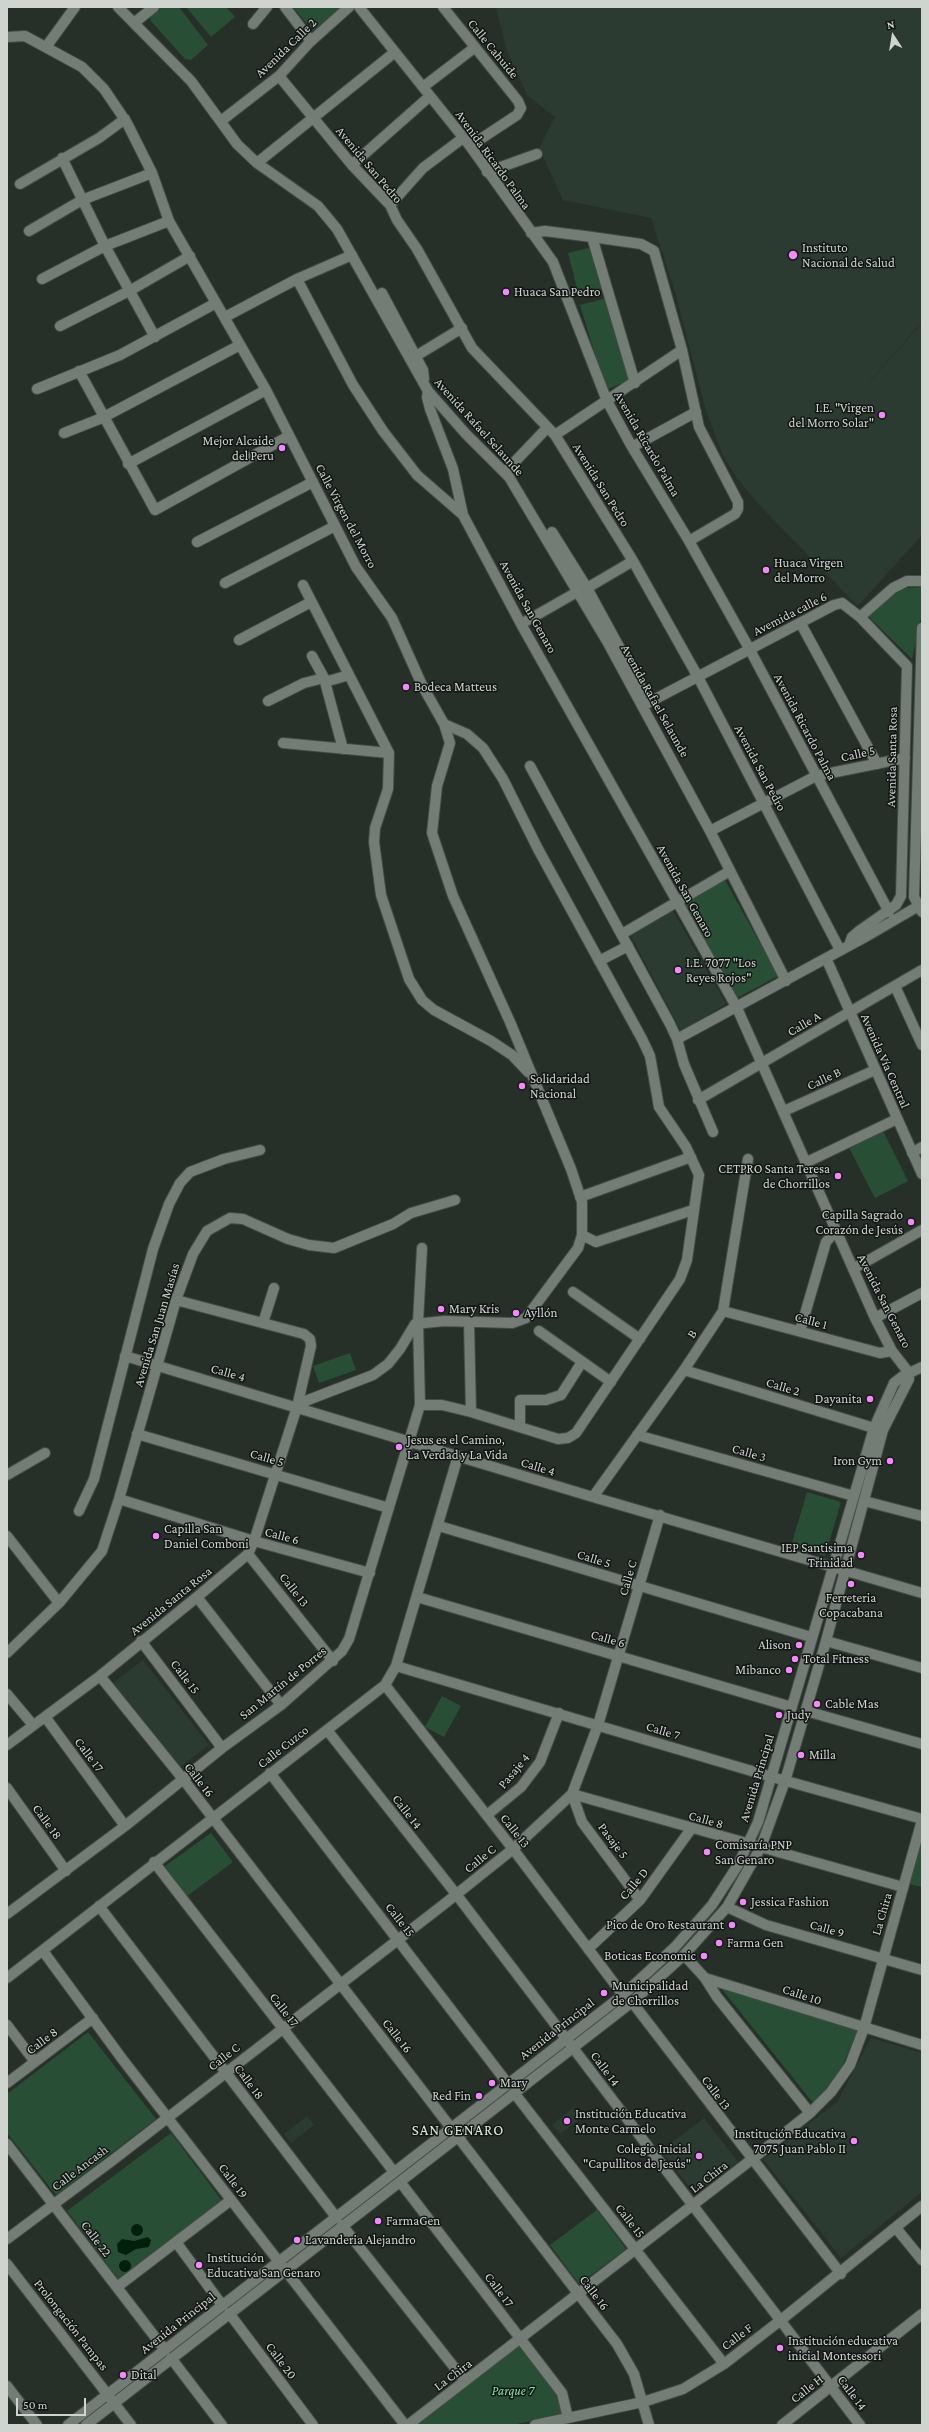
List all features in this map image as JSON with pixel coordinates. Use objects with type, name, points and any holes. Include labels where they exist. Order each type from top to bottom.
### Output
[{"type":"street","points":[[46,48],[75,7]]},
{"type":"street","name":"Avenida Rafael Selaunde","points":[[118,7],[191,80],[238,144],[257,163],[318,206],[337,229],[425,387],[466,434],[505,472],[641,703],[710,831],[786,981]]},
{"type":"street","points":[[134,23],[154,7]]},
{"type":"street","points":[[253,24],[267,7]]},
{"type":"street","points":[[285,7],[311,41]]},
{"type":"street","name":"Avenida Calle 2","points":[[220,121],[279,76],[311,41],[349,7]]},
{"type":"street","name":"Avenida Ricardo Palma","points":[[359,7],[466,142],[530,233],[553,262],[607,401],[632,447],[689,541],[750,650],[889,912]]},
{"type":"street","name":"Calle Cahuide","points":[[443,7],[474,48],[518,101],[521,108],[517,115],[466,142]]},
{"type":"street","name":"Calle Virgen del Morro","points":[[7,37],[26,36],[82,67],[104,89],[124,119],[152,173],[169,221],[266,390],[356,567],[392,618],[422,684],[444,724],[450,743],[437,786],[432,833],[453,896],[532,1076]]},
{"type":"street","points":[[423,87],[474,48]]},
{"type":"street","points":[[257,163],[395,52]]},
{"type":"street","name":"Avenida San Pedro","points":[[279,76],[352,165],[390,206],[462,328],[472,348],[555,435],[633,561],[698,677],[840,950]]},
{"type":"street","points":[[352,165],[430,96]]},
{"type":"street","points":[[20,184],[62,158],[99,138],[124,119]]},
{"type":"street","points":[[390,206],[423,168],[466,142]]},
{"type":"street","points":[[488,172],[537,154]]},
{"type":"street","points":[[62,158],[105,246],[131,290],[155,337]]},
{"type":"street","points":[[29,231],[82,200],[152,173]]},
{"type":"street","points":[[42,279],[105,246],[169,221]]},
{"type":"street","points":[[530,233],[546,231],[592,236],[641,244],[654,251],[682,350],[699,427],[706,445],[738,502],[738,508],[735,514],[689,541]]},
{"type":"street","points":[[592,236],[635,383]]},
{"type":"street","points":[[225,317],[297,279],[352,255]]},
{"type":"street","points":[[60,326],[131,290],[190,256]]},
{"type":"street","points":[[297,279],[353,385],[383,431],[417,475],[463,515]]},
{"type":"street","points":[[382,293],[425,374],[425,387],[430,409],[453,469],[463,515]]},
{"type":"street","points":[[38,389],[120,355],[216,303]]},
{"type":"street","points":[[416,356],[462,328]]},
{"type":"street","points":[[64,433],[102,418],[240,345]]},
{"type":"street","points":[[555,435],[635,383],[682,350]]},
{"type":"street","points":[[79,371],[102,418],[154,510],[289,436]]},
{"type":"street","points":[[128,464],[266,390]]},
{"type":"street","points":[[632,447],[696,412]]},
{"type":"street","points":[[505,472],[547,428]]},
{"type":"street","points":[[197,542],[313,482]]},
{"type":"street","name":"Avenida San Genaro","points":[[463,515],[521,624],[676,903],[737,1008],[784,1111],[835,1232],[875,1318],[892,1351],[909,1373]]},
{"type":"street","points":[[225,583],[335,526]]},
{"type":"street","points":[[552,532],[587,588],[641,687],[641,703]]},
{"type":"street","points":[[587,588],[633,561]]},
{"type":"street","points":[[860,617],[893,588],[907,582],[922,581]]},
{"type":"street","points":[[297,1407],[308,1400],[373,1375],[388,1364],[400,1349],[412,1327],[418,1322],[512,1324],[526,1318],[578,1248],[582,1235],[580,1196],[572,1169],[532,1076],[512,1055],[492,1041],[434,1010],[422,1000],[409,979],[380,895],[374,842],[375,828],[388,789],[389,753],[303,585]]},
{"type":"street","points":[[521,624],[577,592]]},
{"type":"street","points":[[239,640],[311,602]]},
{"type":"street","name":"Avemida calle 6","points":[[641,703],[698,677],[801,624],[834,605],[842,603]]},
{"type":"street","name":"Avenida Santa Rosa","points":[[842,603],[860,617],[907,666],[901,896],[896,905],[889,912]]},
{"type":"street","points":[[801,624],[877,764]]},
{"type":"street","points":[[677,1039],[737,1008],[849,945],[921,907],[914,898],[922,628]]},
{"type":"street","points":[[312,656],[324,680],[343,749]]},
{"type":"street","points":[[268,701],[304,683],[350,675]]},
{"type":"street","points":[[420,1404],[442,1405],[471,1412],[520,1428],[558,1438],[568,1438],[576,1433],[680,1279],[687,1260],[699,1175],[691,1157],[659,1107],[650,1056],[494,763],[483,748],[468,734],[444,724]]},
{"type":"street","points":[[283,743],[389,753]]},
{"type":"street","name":"Calle 5","points":[[710,831],[816,776],[905,758]]},
{"type":"street","points":[[530,766],[622,934],[677,1039],[684,1064],[698,1100],[713,1132]]},
{"type":"street","points":[[622,934],[730,871]]},
{"type":"street","points":[[849,945],[852,937],[859,931],[889,912]]},
{"type":"street","points":[[599,961],[628,946]]},
{"type":"street","name":"Avenida Vía Central","points":[[826,958],[922,1174]]},
{"type":"street","name":"Calle A","points":[[698,1100],[922,970]]},
{"type":"street","points":[[895,986],[922,1044]]},
{"type":"street","name":"Calle B","points":[[784,1111],[875,1070]]},
{"type":"street","points":[[805,1163],[897,1120]]},
{"type":"street","points":[[912,1153],[922,1148]]},
{"type":"street","points":[[79,1511],[94,1479],[153,1249],[169,1204],[180,1182],[190,1172],[224,1159],[260,1150]]},
{"type":"street","points":[[580,1196],[691,1157]]},
{"type":"street","name":"B","points":[[593,1497],[684,1370],[723,1311],[748,1159]]},
{"type":"street","name":"Avenida San Juan Masías","points":[[7,1653],[59,1603],[102,1551],[119,1499],[176,1300],[199,1242],[207,1232],[230,1218],[243,1219],[295,1241],[334,1248],[393,1224],[410,1214],[455,1200]]},
{"type":"street","points":[[582,1235],[596,1242],[693,1210]]},
{"type":"street","points":[[852,1269],[922,1230]]},
{"type":"street","points":[[800,1331],[826,1242],[835,1232]]},
{"type":"street","name":"San Martín de Porres","points":[[8,1912],[125,1826],[222,1748],[281,1705],[333,1661],[349,1639],[420,1404],[418,1322],[422,1248]]},
{"type":"street","points":[[176,1300],[263,1323],[274,1288]]},
{"type":"street","points":[[573,1292],[640,1339]]},
{"type":"street","points":[[875,1318],[922,1293]]},
{"type":"street","name":"Calle 1","points":[[723,1311],[880,1353],[892,1351]]},
{"type":"street","points":[[469,1322],[471,1412]]},
{"type":"street","name":"Avenida Santa Rosa","points":[[7,1745],[33,1725],[46,1718],[100,1676],[248,1554],[254,1541],[277,1474],[297,1407],[311,1346],[310,1339],[304,1334],[263,1323]]},
{"type":"street","points":[[540,1331],[611,1382]]},
{"type":"street","name":"Calle 4","points":[[125,1356],[157,1367],[297,1407],[593,1497],[660,1515],[922,1593]]},
{"type":"street","points":[[520,1428],[520,1400],[546,1400],[561,1395],[582,1362]]},
{"type":"street","name":"Avenida Principal","points":[[68,2425],[111,2398],[168,2354],[226,2309],[280,2261],[623,1995],[675,1947],[712,1905],[748,1845],[758,1822],[811,1637],[874,1428],[894,1383],[909,1373],[922,1367]]},
{"type":"street","name":"Calle 2","points":[[684,1370],[874,1428]]},
{"type":"street","name":"Avenida Principal","points":[[226,2309],[287,2270],[342,2225],[401,2183],[574,2049],[632,2002],[684,1955],[727,1907],[761,1847],[784,1781],[826,1641],[883,1430],[909,1379],[909,1373]]},
{"type":"street","name":"Calle 5","points":[[138,1434],[389,1508]]},
{"type":"street","name":"Calle 3","points":[[637,1435],[854,1496]]},
{"type":"street","points":[[7,1475],[45,1453]]},
{"type":"street","name":"Calle Cuzco","points":[[7,1978],[154,1862],[385,1685],[396,1666],[439,1526],[458,1456]]},
{"type":"street","name":"Calle 6","points":[[119,1499],[254,1541],[370,1573]]},
{"type":"street","points":[[864,1501],[922,1516]]},
{"type":"street","name":"Calle C","points":[[168,2117],[513,1849],[572,1794],[598,1725],[660,1515]]},
{"type":"street","name":"Calle 5","points":[[439,1526],[811,1637]]},
{"type":"street","points":[[7,1536],[59,1603]]},
{"type":"street","name":"Calle 13","points":[[248,1554],[333,1661]]},
{"type":"street","points":[[197,1597],[281,1705]]},
{"type":"street","name":"Calle 6","points":[[417,1597],[792,1707]]},
{"type":"street","name":"Calle 15","points":[[141,1641],[222,1748]]},
{"type":"street","points":[[826,1641],[922,1668]]},
{"type":"street","name":"Calle 7","points":[[396,1666],[559,1713],[784,1781],[922,1819]]},
{"type":"street","name":"Calle 16","points":[[100,1676],[183,1779],[617,2344],[634,2374],[649,2425]]},
{"type":"street","name":"Calle 13","points":[[385,1685],[487,1815],[623,1995]]},
{"type":"street","points":[[7,1694],[33,1725]]},
{"type":"street","points":[[806,1710],[922,1744]]},
{"type":"street","name":"Pasaje 4","points":[[487,1815],[505,1802],[521,1786],[540,1762],[559,1713]]},
{"type":"street","name":"Calle 17","points":[[46,1718],[125,1826]]},
{"type":"street","name":"Calle 14","points":[[326,1730],[456,1894],[860,2425]]},
{"type":"street","name":"Calle 15","points":[[270,1773],[508,2084]]},
{"type":"street","name":"Calle 18","points":[[7,1788],[66,1870]]},
{"type":"street","name":"Calle 8","points":[[572,1794],[691,1829],[903,1887]]},
{"type":"street","name":"Pasaje 5","points":[[572,1794],[582,1822],[640,1900]]},
{"type":"street","name":"La Chira","points":[[408,2425],[637,2250],[810,2113],[831,2092],[850,2065],[864,2028],[922,1819]]},
{"type":"street","name":"Calle D","points":[[588,1949],[640,1900],[691,1829]]},
{"type":"street","name":"Calle 17","points":[[154,1862],[394,2172]]},
{"type":"street","name":"Calle 18","points":[[98,1906],[336,2217]]},
{"type":"street","name":"Calle 9","points":[[727,1907],[766,1925],[922,1970]]},
{"type":"street","name":"Calle 19","points":[[43,1951],[231,2200],[287,2270],[405,2425]]},
{"type":"street","name":"Calle 10","points":[[684,1955],[706,1978],[922,2045]]},
{"type":"street","points":[[706,1978],[717,1997],[810,2113]]},
{"type":"street","name":"Calle 13","points":[[632,2002],[751,2160],[841,2274]]},
{"type":"street","name":"Calle 8","points":[[7,2083],[93,2018]]},
{"type":"street","points":[[7,2025],[36,2062]]},
{"type":"street","name":"Calle 15","points":[[516,2094],[724,2364]]},
{"type":"street","name":"Calle Ancash","points":[[7,2239],[168,2117]]},
{"type":"street","name":"Calle 22","points":[[7,2144],[222,2425]]},
{"type":"street","name":"Calle 17","points":[[401,2183],[562,2393],[568,2418]]},
{"type":"street","points":[[117,2287],[231,2200]]},
{"type":"street","name":"Calle F","points":[[535,2425],[643,2402],[683,2389],[724,2364],[841,2274],[922,2206]]},
{"type":"street","points":[[342,2225],[465,2381]]},
{"type":"street","points":[[896,2228],[922,2260]]},
{"type":"street","name":"Calle 20","points":[[176,2242],[313,2425]]},
{"type":"street","name":"Prolongación Pampas","points":[[7,2264],[132,2425]]},
{"type":"street","name":"Calle H","points":[[782,2425],[922,2314]]},
{"type":"street","points":[[7,2386],[36,2425]]},
{"type":"street","name":"Avenida Principal","points":[[86,2425],[111,2398]]},
{"type":"shaded area","name":"Instituto Nacional de Salud","points":[[496,7],[922,7],[922,322],[819,439],[922,323],[922,535],[858,606],[760,506],[737,478],[723,456],[706,411],[675,292],[651,218],[563,200],[539,148],[555,117],[527,95],[507,51]]},
{"type":"shaded area","name":"I.E. 7077 \"Los Reyes Rojos\"","points":[[673,911],[726,1004],[681,1031],[631,936]]},
{"type":"shaded area","points":[[143,1660],[209,1745],[180,1767],[113,1683]]},
{"type":"shaded area","name":"Institución Educativa 7075 Juan Pablo II","points":[[871,2038],[922,2053],[922,2192],[841,2258],[763,2159],[837,2102]]},
{"type":"shaded area","name":"Institución Educativa Monte Carmelo","points":[[574,2107],[582,2117],[560,2134],[552,2125]]},
{"type":"shaded area","points":[[307,2116],[314,2125],[291,2143],[284,2134]]},
{"type":"shaded area","name":"Colegio Inicial \"Capullitos de Jesús\"","points":[[704,2118],[738,2162],[695,2194],[661,2151]]},
{"type":"shaded area","points":[[137,2224],[141,2226],[143,2230],[141,2234],[137,2236],[133,2234],[131,2230],[133,2226]]},
{"type":"shaded area","points":[[148,2237],[151,2240],[149,2247],[136,2249],[126,2255],[118,2252],[117,2244],[122,2239],[134,2241]]},
{"type":"shaded area","points":[[125,2260],[129,2262],[131,2266],[129,2270],[125,2272],[121,2270],[119,2266],[121,2262]]},
{"type":"green space","points":[[162,7],[179,7],[208,45],[191,60],[185,59],[150,20],[151,16]]},
{"type":"green space","points":[[186,7],[226,7],[235,17],[211,37]]},
{"type":"green space","points":[[293,7],[342,7],[313,31]]},
{"type":"green space","points":[[592,247],[603,289],[579,296],[568,253]]},
{"type":"green space","points":[[607,298],[631,379],[606,390],[580,305]]},
{"type":"green space","points":[[922,587],[922,612],[912,659],[868,616],[890,595],[905,588]]},
{"type":"green space","points":[[725,880],[778,976],[737,998],[684,903]]},
{"type":"green space","points":[[883,1131],[908,1181],[875,1198],[849,1148]]},
{"type":"green space","points":[[350,1353],[356,1370],[319,1383],[313,1366]]},
{"type":"green space","points":[[807,1492],[841,1502],[825,1556],[791,1546]]},
{"type":"green space","points":[[442,1696],[461,1706],[444,1737],[425,1727]]},
{"type":"green space","points":[[211,1833],[233,1862],[187,1896],[165,1866]]},
{"type":"green space","points":[[922,1838],[922,1887],[909,1884]]},
{"type":"green space","points":[[721,1988],[858,2030],[837,2078],[814,2104]]},
{"type":"green space","points":[[88,2032],[156,2119],[56,2195],[7,2133],[7,2094]]},
{"type":"green space","points":[[171,2133],[223,2202],[119,2280],[67,2211]]},
{"type":"green space","points":[[597,2210],[626,2249],[579,2284],[550,2245]]},
{"type":"green space","name":"Parque 7","points":[[519,2344],[560,2400],[562,2414],[512,2425],[418,2425],[418,2423]]},
{"type":"place","name":"Instituto Nacional de Salud","points":[[793,255]]},
{"type":"place","name":"Huaca San Pedro","points":[[506,292]]},
{"type":"place","name":"I.E. \"Virgen del Morro Solar\"","points":[[882,415]]},
{"type":"place","name":"Mejor Alcaide del Peru","points":[[282,448]]},
{"type":"place","name":"Huaca Virgen del Morro","points":[[766,570]]},
{"type":"place","name":"Bodeca Matteus","points":[[406,687]]},
{"type":"place","name":"I.E. 7077 \"Los Reyes Rojos\"","points":[[678,970]]},
{"type":"place","name":"Solidaridad Nacional","points":[[522,1086]]},
{"type":"place","name":"CETPRO Santa Teresa de Chorrillos","points":[[838,1176]]},
{"type":"place","name":"Capilla Sagrado Corazón de Jesús","points":[[911,1222]]},
{"type":"place","name":"Mary Kris","points":[[441,1309]]},
{"type":"place","name":"Ayllón","points":[[516,1313]]},
{"type":"place","name":"Dayanita","points":[[870,1399]]},
{"type":"place","name":"Jesus es el Camino, La Verdad y La Vida","points":[[399,1447]]},
{"type":"place","name":"Iron Gym","points":[[890,1461]]},
{"type":"place","name":"Capilla San Daniel Comboni","points":[[156,1536]]},
{"type":"place","name":"IEP Santisima Trinidad","points":[[861,1555]]},
{"type":"place","name":"Ferreteria Copacabana","points":[[851,1584]]},
{"type":"place","name":"Alison","points":[[799,1645]]},
{"type":"place","name":"Total Fitness","points":[[795,1659]]},
{"type":"place","name":"Mibanco","points":[[789,1670]]},
{"type":"place","name":"Cable Mas","points":[[817,1704]]},
{"type":"place","name":"Judy","points":[[779,1715]]},
{"type":"place","name":"Milla","points":[[801,1755]]},
{"type":"place","name":"Comisaría PNP San Genaro","points":[[707,1852]]},
{"type":"place","name":"Jessica Fashion","points":[[743,1902]]},
{"type":"place","name":"Pico de Oro Restaurant","points":[[732,1925]]},
{"type":"place","name":"Farma Gen","points":[[719,1943]]},
{"type":"place","name":"Boticas Economic","points":[[704,1956]]},
{"type":"place","name":"Municipalidad de Chorrillos","points":[[604,1993]]},
{"type":"place","name":"Mary","points":[[492,2083]]},
{"type":"place","name":"Red Fin","points":[[479,2096]]},
{"type":"place","name":"Institución Educativa Monte Carmelo","points":[[567,2121]]},
{"type":"place","name":"Institución Educativa 7075 Juan Pablo II","points":[[854,2141]]},
{"type":"place","name":"Colegio Inicial \"Capullitos de Jesús\"","points":[[699,2156]]},
{"type":"place","name":"FarmaGen","points":[[378,2221]]},
{"type":"place","name":"Lavanderia Alejandro","points":[[297,2240]]},
{"type":"place","name":"Institución Educativa San Genaro","points":[[199,2265]]},
{"type":"place","name":"Institución educativa inicial Montessori","points":[[780,2348]]},
{"type":"place","name":"Dital","points":[[123,2375]]},
{"type":"district","name":"SAN GENARO","points":[[458,2130]]}]
